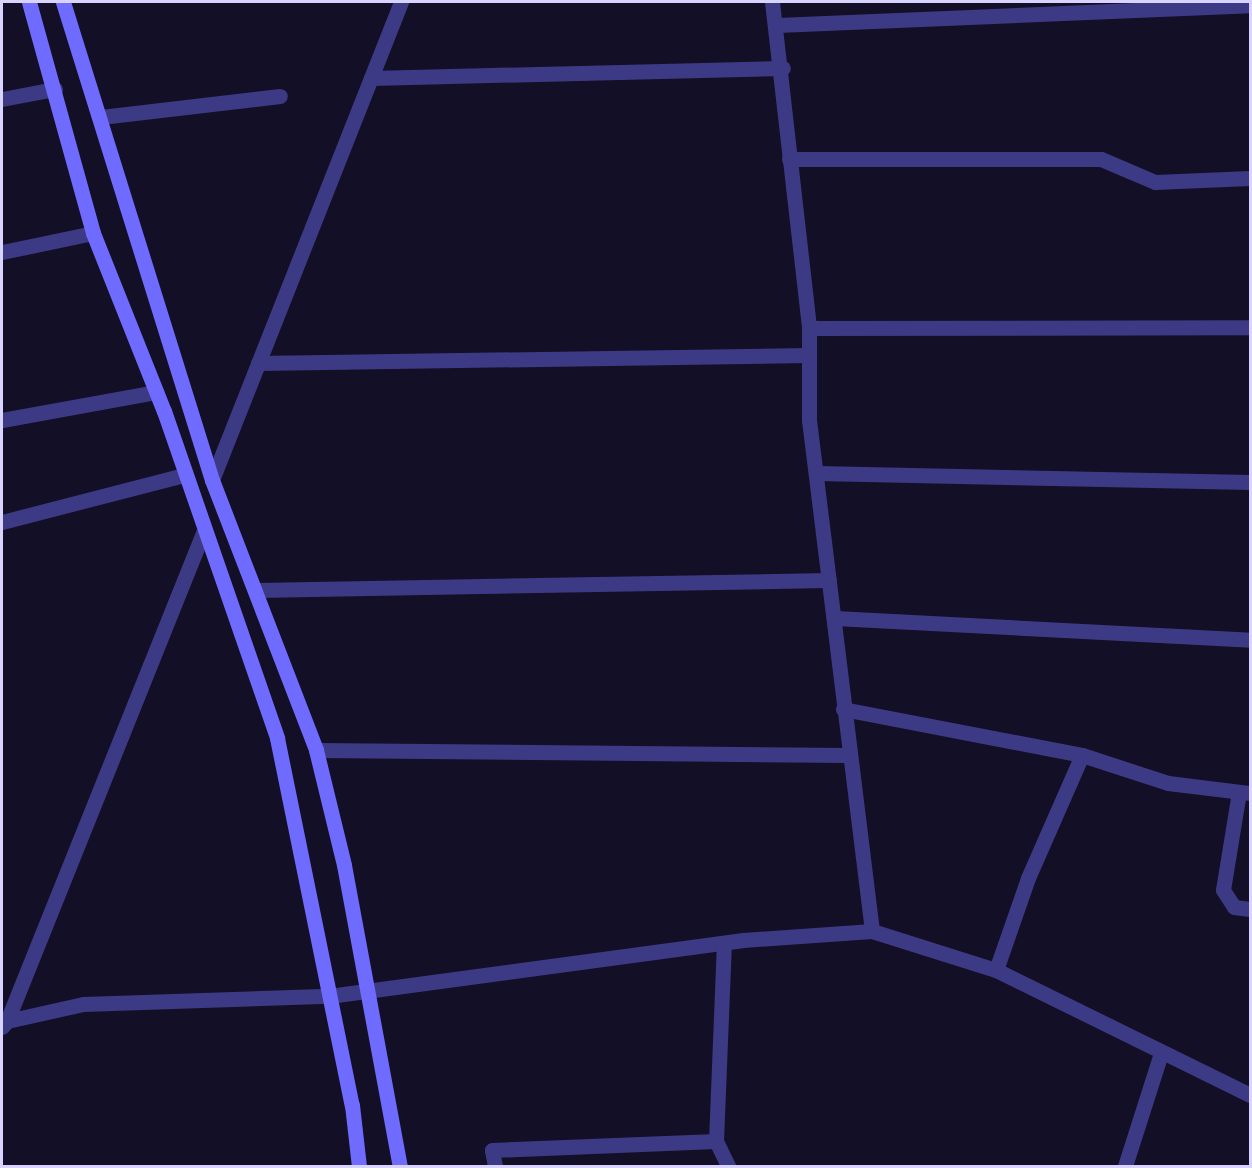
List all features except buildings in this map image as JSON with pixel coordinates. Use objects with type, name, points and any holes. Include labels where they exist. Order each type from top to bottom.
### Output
[{"type":"street","points":[[28,2],[55,89],[93,233],[156,392],[277,738],[329,996],[359,1167]]},
{"type":"street","points":[[63,2],[101,117],[212,480],[316,750],[368,989],[400,1167]]},
{"type":"street","points":[[212,480],[401,2]]},
{"type":"street","points":[[772,2],[783,68],[789,159],[809,328],[808,420],[836,618],[848,755],[872,931]]},
{"type":"street","points":[[777,25],[1251,5]]},
{"type":"street","points":[[371,78],[783,68]]},
{"type":"street","points":[[2,99],[55,89]]},
{"type":"street","points":[[101,117],[280,96]]},
{"type":"street","points":[[789,159],[1101,159],[1155,182],[1251,178]]},
{"type":"street","points":[[2,252],[93,233]]},
{"type":"street","points":[[809,328],[1251,327]]},
{"type":"street","points":[[258,363],[809,356]]},
{"type":"street","points":[[2,420],[156,392]]},
{"type":"street","points":[[817,473],[1251,482]]},
{"type":"street","points":[[2,522],[184,475]]},
{"type":"street","points":[[4,1024],[204,533]]},
{"type":"street","points":[[256,590],[829,580]]},
{"type":"street","points":[[836,618],[1251,640]]},
{"type":"street","points":[[843,709],[1082,755],[1168,783],[1245,793],[1223,890],[1234,907],[1251,909]]},
{"type":"street","points":[[316,750],[848,755]]},
{"type":"street","points":[[996,970],[1028,878],[1082,755]]},
{"type":"street","points":[[4,1024],[83,1004],[329,996],[368,989],[724,944],[872,931],[996,970],[1161,1053],[1251,1095]]},
{"type":"street","points":[[724,944],[716,1141],[728,1167]]},
{"type":"street","points":[[1125,1167],[1161,1053]]},
{"type":"street","points":[[495,1167],[492,1150],[716,1141]]}]
